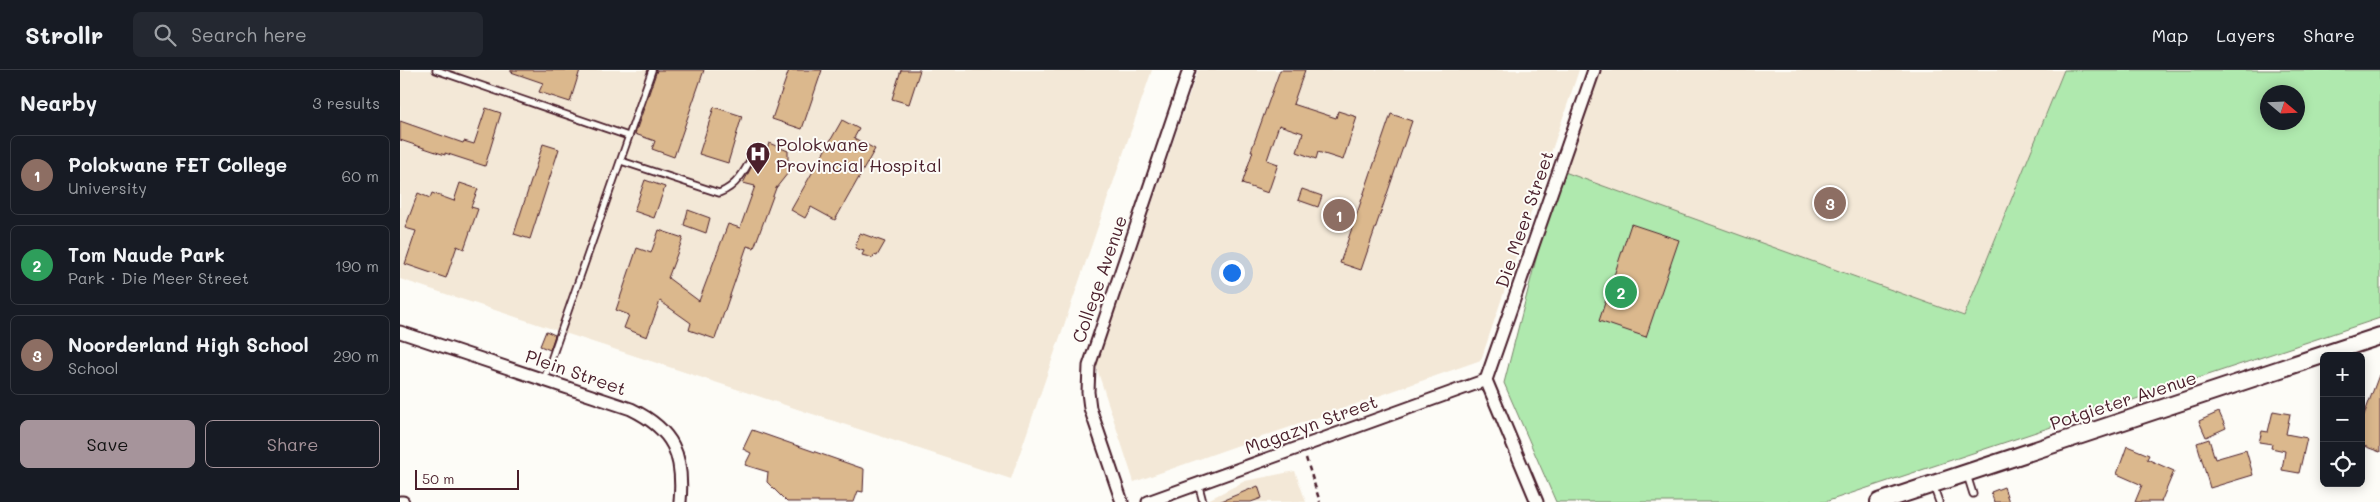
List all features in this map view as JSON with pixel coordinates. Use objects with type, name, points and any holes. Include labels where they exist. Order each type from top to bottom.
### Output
[{"type":"street","name":"College Avenue","points":[[1122,502],[1090,408],[1088,392],[1089,366],[1189,70]]},
{"type":"street","name":"Die Meer Street","points":[[1486,380],[1594,70]]},
{"type":"street","name":"Plein Street","points":[[400,332],[630,409],[648,418],[660,427],[673,442],[678,454],[680,502]]},
{"type":"street","name":"Potgieter Avenue","points":[[1879,502],[2380,336]]},
{"type":"street","name":"Magazyn Street","points":[[1148,502],[1486,380]]},
{"type":"street","points":[[1486,380],[1537,502]]},
{"type":"lane","points":[[436,70],[628,136]]},
{"type":"lane","points":[[544,380],[652,70]]},
{"type":"lane","points":[[621,161],[719,193],[734,184],[747,167],[756,148]]},
{"type":"lane","points":[[1966,473],[1973,494]]},
{"type":"lane","points":[[1198,483],[1203,502]]},
{"type":"lane","points":[[1933,484],[1939,502]]},
{"type":"path","points":[[1302,446],[1320,502]]},
{"type":"shaded area","name":"Polokwane Provincial Hospital","points":[[400,70],[1152,70],[1011,479],[400,279]]},
{"type":"shaded area","points":[[1198,70],[1579,70],[1481,360],[1134,482],[1096,366]]},
{"type":"shaded area","points":[[1596,70],[2064,70],[1964,316],[1559,170]]},
{"type":"shaded area","points":[[1295,471],[1306,502],[1204,502],[1245,481]]},
{"type":"green space","points":[[2064,70],[2380,70],[2380,318],[1825,502],[1556,502],[1504,383],[1559,170],[1964,316]]},
{"type":"building","points":[[511,70],[580,70],[570,102],[539,92],[543,83],[511,72]]},
{"type":"building","points":[[657,70],[704,70],[674,157],[652,149],[655,141],[635,134]]},
{"type":"building","points":[[789,70],[822,70],[802,129],[772,119]]},
{"type":"building","points":[[901,70],[920,70],[909,104],[892,99]]},
{"type":"building","points":[[1280,70],[1305,70],[1293,104],[1336,118],[1338,111],[1357,117],[1343,160],[1318,152],[1316,159],[1297,152],[1303,133],[1279,125],[1267,160],[1278,164],[1268,193],[1242,184],[1253,151],[1251,151]]},
{"type":"building","points":[[714,107],[742,116],[728,163],[699,154]]},
{"type":"building","points":[[486,108],[501,113],[485,166],[400,140],[400,121],[463,143],[464,141],[474,144]]},
{"type":"building","points":[[1391,114],[1412,121],[1361,270],[1340,263]]},
{"type":"building","points":[[842,120],[859,129],[854,138],[875,149],[835,220],[811,207],[805,218],[791,210]]},
{"type":"building","points":[[769,143],[788,151],[788,173],[776,188],[754,248],[747,246],[715,339],[689,330],[691,323],[660,301],[647,337],[624,328],[629,315],[616,310],[637,248],[651,253],[659,230],[683,238],[668,278],[699,301],[728,224],[740,228],[755,186],[743,183],[752,166],[760,169]]},
{"type":"building","points":[[543,144],[559,149],[530,239],[514,234]]},
{"type":"building","points":[[645,180],[665,187],[654,218],[634,211]]},
{"type":"building","points":[[460,183],[478,189],[471,207],[478,209],[464,249],[457,246],[446,278],[405,264],[416,231],[405,228],[418,193],[430,198],[432,193],[454,201]]},
{"type":"building","points":[[1302,189],[1322,196],[1318,207],[1298,200]]},
{"type":"building","points":[[688,210],[710,218],[706,233],[684,225]]},
{"type":"building","points":[[1631,224],[1679,240],[1646,337],[1599,321]]},
{"type":"building","points":[[860,233],[885,242],[877,256],[874,255],[873,258],[862,255],[864,251],[855,248]]},
{"type":"building","points":[[546,331],[555,335],[550,350],[540,346]]},
{"type":"building","points":[[2379,375],[2380,452],[2365,446],[2365,412]]},
{"type":"building","points":[[2273,411],[2290,414],[2286,434],[2307,438],[2299,473],[2282,470],[2285,451],[2271,448],[2272,444],[2259,442],[2262,431],[2268,432]]},
{"type":"building","points":[[2219,412],[2226,428],[2206,437],[2199,421]]},
{"type":"building","points":[[752,430],[864,469],[863,492],[858,491],[854,502],[787,502],[767,482],[768,472],[745,465],[751,453],[743,449]]},
{"type":"building","points":[[2209,439],[2215,459],[2246,450],[2253,475],[2210,488],[2197,443]]},
{"type":"building","points":[[2127,446],[2149,455],[2147,459],[2174,471],[2161,502],[2135,502],[2142,485],[2117,474]]},
{"type":"building","points":[[1258,486],[1262,498],[1251,502],[1219,502]]},
{"type":"building","points":[[2004,487],[2009,502],[1994,502],[1991,492]]},
{"type":"place","name":"Polokwane Provincial Hospital","points":[[758,175]]},
{"type":"place","name":"Noorderland High School","points":[[1830,203]]},
{"type":"place","name":"Polokwane FET College","points":[[1339,215]]},
{"type":"place","name":"Tom Naude Park","points":[[1621,292]]}]
